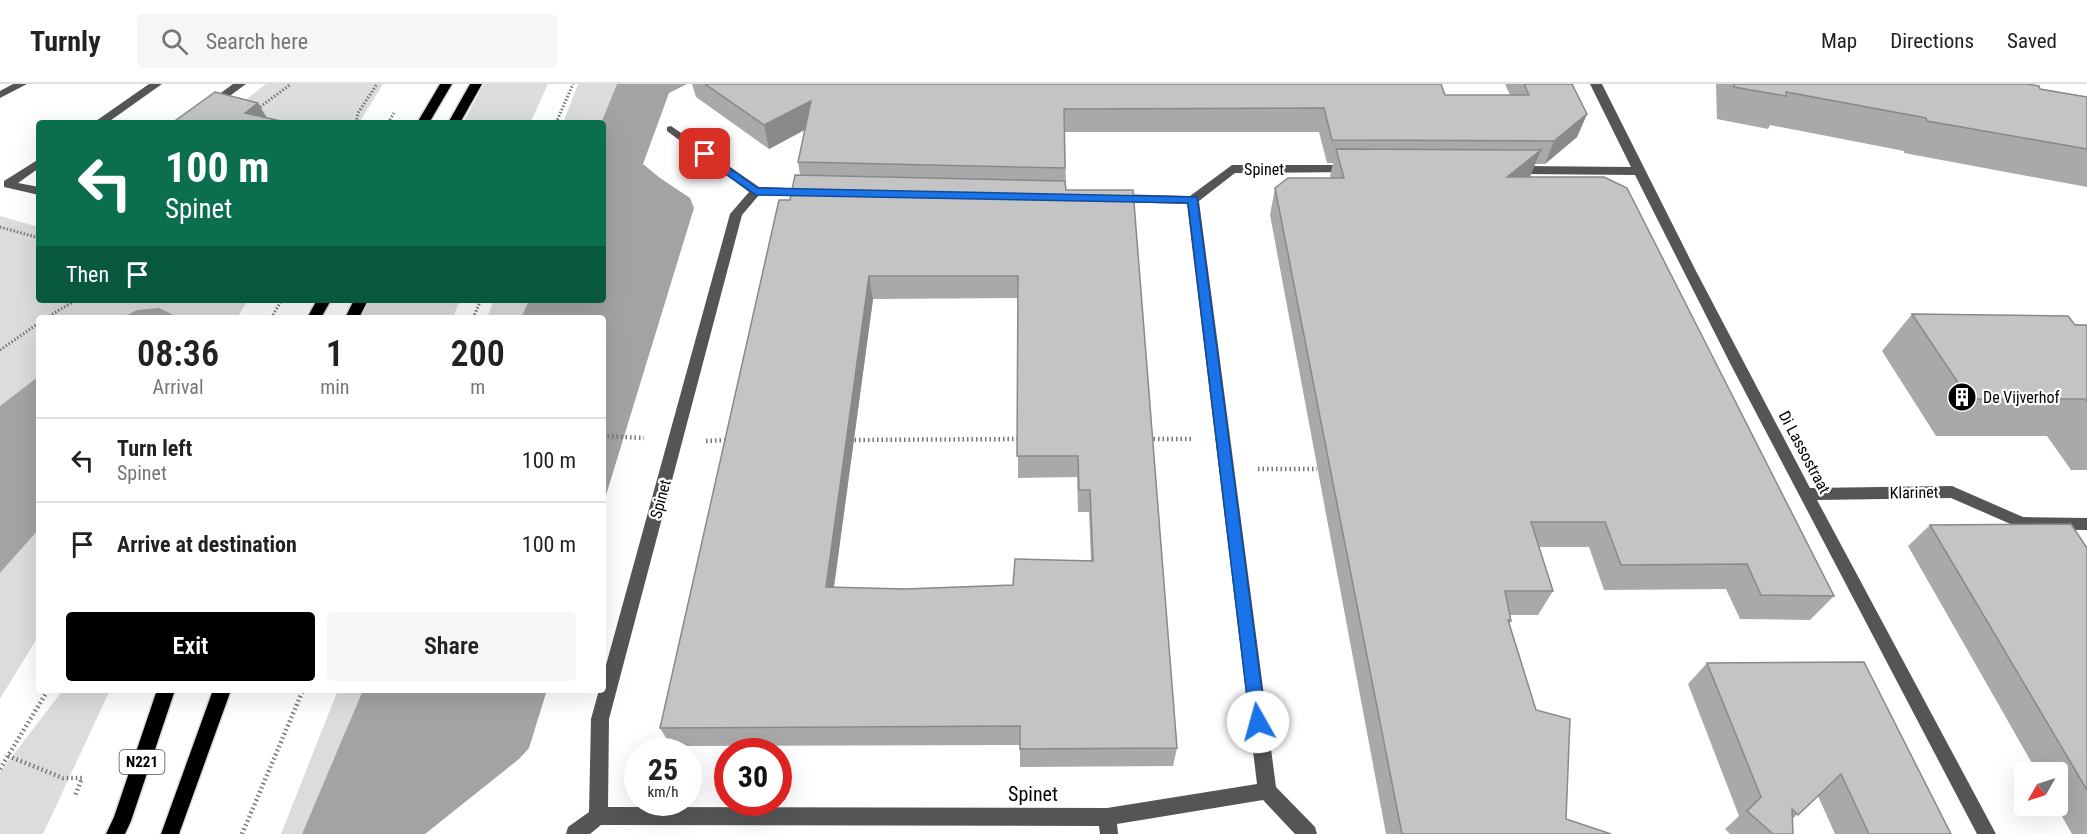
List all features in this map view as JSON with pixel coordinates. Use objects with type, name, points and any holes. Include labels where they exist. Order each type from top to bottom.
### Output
[{"type":"main road","points":[[425,120],[446,84]]},
{"type":"main road","points":[[456,120],[476,84]]},
{"type":"main road","name":"N221","points":[[115,834],[122,821],[165,693]]},
{"type":"main road","points":[[170,834],[221,693]]},
{"type":"street","points":[[0,95],[21,84]]},
{"type":"street","points":[[103,120],[156,84]]},
{"type":"street","points":[[190,120],[240,84]]},
{"type":"street","name":"Di Lassostraat","points":[[1596,84],[1638,171],[1987,834]]},
{"type":"street","points":[[671,129],[756,191],[827,193]]},
{"type":"street","points":[[4,183],[36,165]]},
{"type":"street","name":"Spinet","points":[[1193,200],[1232,169],[1369,170]]},
{"type":"street","points":[[1498,170],[1638,171]]},
{"type":"street","points":[[4,183],[36,190]]},
{"type":"street","name":"Spinet","points":[[756,191],[736,214],[600,719],[598,816],[1108,826],[1267,791]]},
{"type":"street","points":[[1098,198],[1193,200],[1267,791],[1308,834]]},
{"type":"street","name":"Klarinet","points":[[1807,494],[1952,492],[2022,523],[2087,524]]},
{"type":"street","points":[[576,834],[598,816]]},
{"type":"path","points":[[255,110],[291,84]]},
{"type":"path","points":[[357,120],[358,112],[377,84]]},
{"type":"path","points":[[557,120],[573,84]]},
{"type":"path","points":[[0,227],[36,237]]},
{"type":"path","points":[[51,315],[71,303]]},
{"type":"path","points":[[0,350],[36,325]]},
{"type":"path","points":[[606,436],[633,437]]},
{"type":"path","points":[[1148,439],[1223,438]]},
{"type":"path","points":[[843,440],[1034,439]]},
{"type":"path","points":[[676,441],[735,440]]},
{"type":"path","points":[[1226,469],[1317,469]]},
{"type":"path","points":[[0,769],[46,693]]},
{"type":"path","points":[[242,834],[302,693]]},
{"type":"path","points":[[8,756],[63,778],[82,778],[75,796]]},
{"type":"shaded area","points":[[266,84],[383,84],[361,120],[219,120]]},
{"type":"shaded area","points":[[484,84],[548,84],[531,120],[465,120]]},
{"type":"shaded area","points":[[578,84],[617,84],[602,120],[564,120]]},
{"type":"shaded area","points":[[617,84],[687,84],[669,93],[643,164],[690,198],[694,208],[606,495],[606,315],[522,315],[528,303],[606,303],[606,120],[602,120]]},
{"type":"shaded area","points":[[0,216],[36,226],[36,303],[246,303],[239,315],[170,315],[137,310],[127,315],[36,315],[36,378],[0,406]]},
{"type":"shaded area","points":[[368,303],[459,303],[454,315],[362,315]]},
{"type":"shaded area","points":[[493,303],[528,303],[522,315],[488,315]]},
{"type":"shaded area","points":[[159,308],[174,315],[127,315],[137,310]]},
{"type":"shaded area","points":[[36,378],[36,532],[0,573],[0,406]]},
{"type":"shaded area","points":[[36,532],[36,640],[0,699],[0,573]]},
{"type":"shaded area","points":[[61,693],[109,693],[43,834],[0,834],[0,772]]},
{"type":"shaded area","points":[[337,693],[362,693],[302,834],[281,834]]},
{"type":"shaded area","points":[[362,693],[546,693],[529,748],[519,759],[425,834],[302,834]]},
{"type":"building","points":[[705,84],[1441,84],[1445,95],[1529,95],[1524,84],[1572,84],[1587,114],[1554,141],[1332,140],[1324,108],[1064,109],[1065,168],[798,162],[811,101],[764,125]]},
{"type":"building","points":[[1734,84],[2027,84],[2039,86],[2040,89],[2087,97],[2087,149],[1927,121],[1926,118],[1786,92],[1786,96],[1734,87]]},
{"type":"building","points":[[215,92],[258,103],[245,113],[276,120],[176,120]]},
{"type":"building","points":[[1336,149],[1541,150],[1507,177],[1604,177],[1627,188],[1834,596],[1761,595],[1747,564],[1621,565],[1605,522],[1531,522],[1553,591],[1505,591],[1511,621],[1508,620],[1536,710],[1570,719],[1566,819],[1611,834],[1402,834],[1275,188],[1288,178],[1344,178]]},
{"type":"building","points":[[795,175],[1065,181],[1066,190],[1133,190],[1177,748],[1020,749],[1020,726],[660,728],[779,200],[790,200]],"holes":[[[869,276],[1018,276],[1017,456],[1078,456],[1079,490],[1090,490],[1093,561],[1015,559],[1013,585],[905,589],[826,587]]]},
{"type":"building","points":[[1912,314],[2068,316],[2075,325],[2087,325],[2087,401],[2085,399],[1969,399]]},
{"type":"building","points":[[2071,524],[2087,548],[2087,790],[1930,525]]},
{"type":"building","points":[[1864,662],[1951,834],[1869,834],[1841,774],[1798,815],[1792,809],[1793,834],[1773,834],[1747,811],[1761,797],[1707,663]]},
{"type":"place","name":"De Vijverhof","points":[[1962,397]]},
{"type":"route","points":[[705,154],[756,191],[1193,200],[1258,722]]}]
